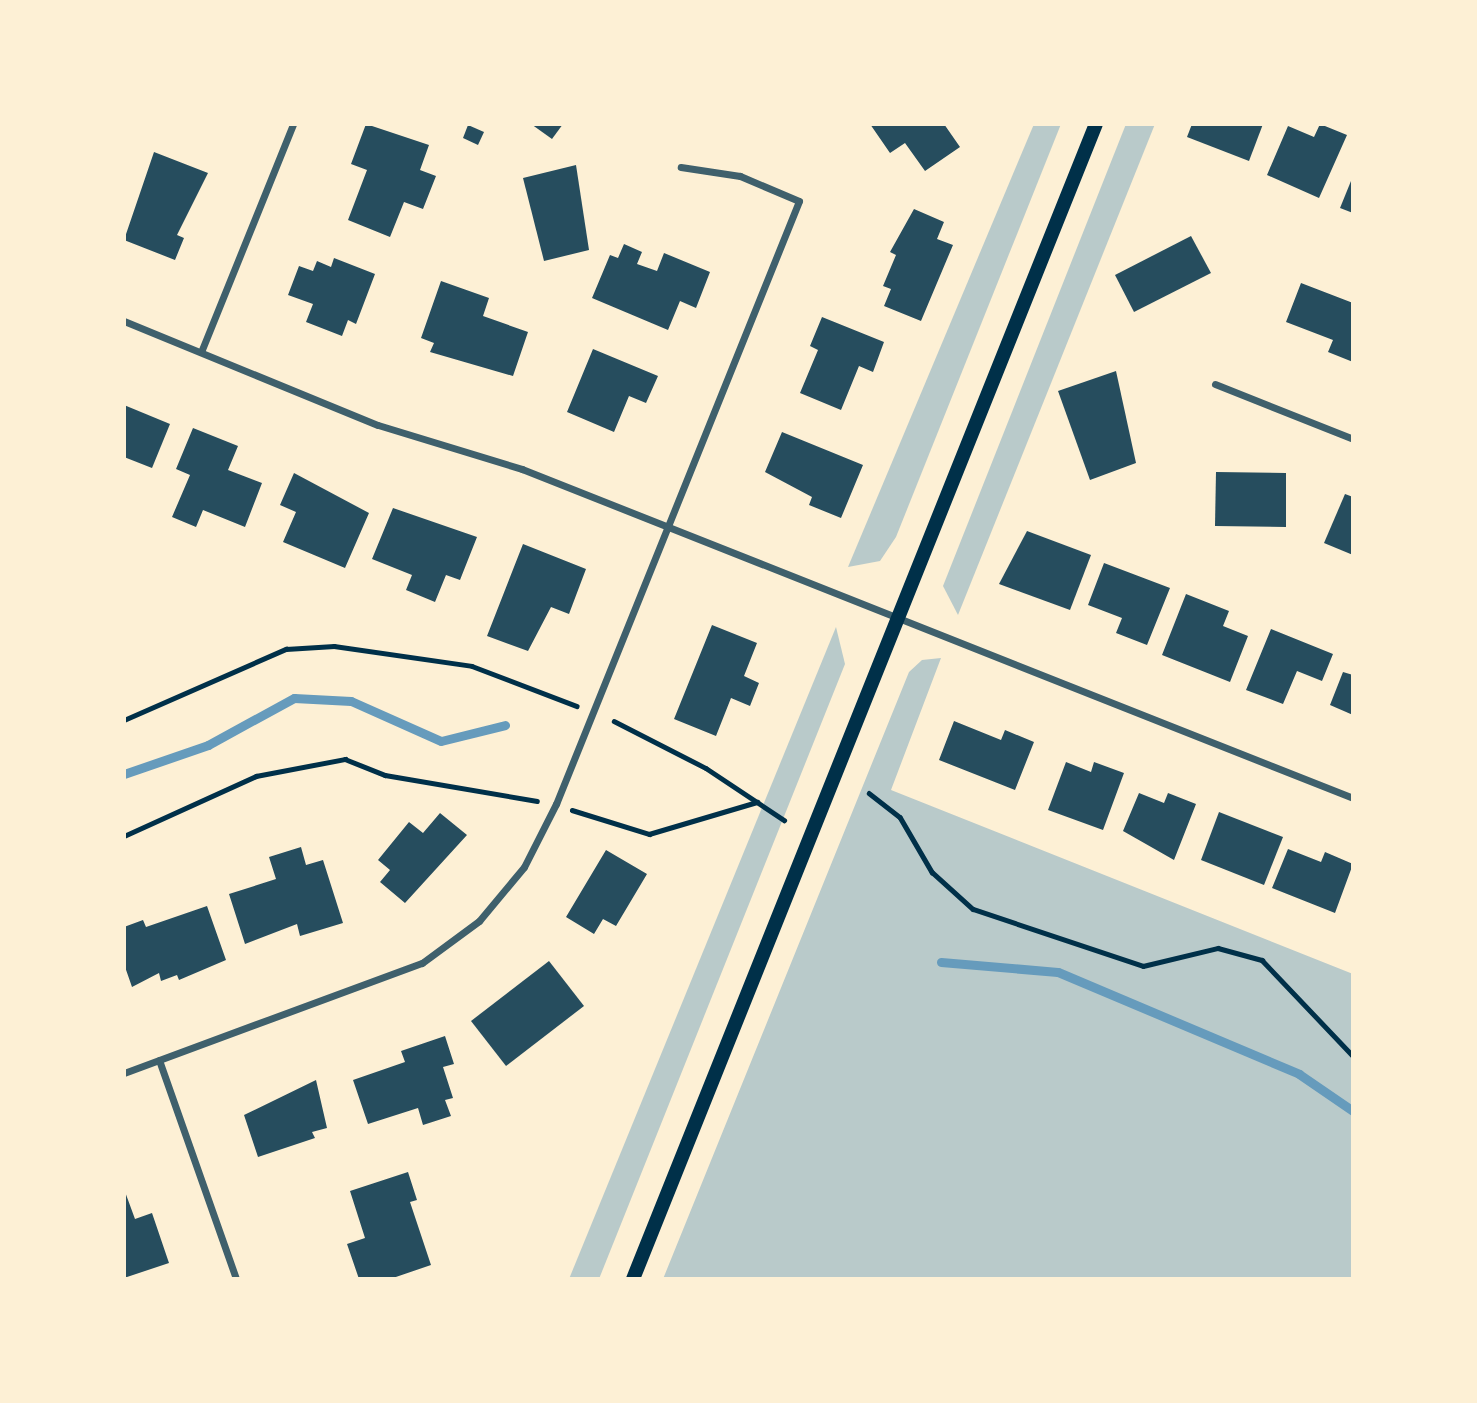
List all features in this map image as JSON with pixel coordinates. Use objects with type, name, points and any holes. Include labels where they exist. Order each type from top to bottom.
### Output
[{"type":"main road","points":[[633,1279],[1097,124]]},
{"type":"street","points":[[201,352],[293,124]]},
{"type":"street","points":[[124,1073],[392,977],[479,921],[542,837],[799,201],[740,176],[681,167]]},
{"type":"street","points":[[124,321],[378,425],[499,460],[1353,798]]},
{"type":"street","points":[[1215,384],[1353,439]]},
{"type":"street","points":[[159,1060],[236,1279]]},
{"type":"path","points":[[124,720],[286,649],[334,646],[472,666],[577,706]]},
{"type":"path","points":[[614,721],[757,802],[783,820]]},
{"type":"path","points":[[124,836],[256,776],[345,759],[385,775],[539,802]]},
{"type":"path","points":[[869,793],[900,817],[932,873],[973,909],[1143,966],[1218,948],[1262,960],[1353,1056]]},
{"type":"path","points":[[576,811],[649,834],[757,802]]},
{"type":"shaded area","points":[[1034,124],[1061,124],[896,537],[880,561],[848,567]]},
{"type":"shaded area","points":[[1126,124],[1155,124],[958,615],[943,586]]},
{"type":"shaded area","points":[[836,627],[845,664],[599,1279],[569,1279]]},
{"type":"shaded area","points":[[941,658],[891,790],[1353,974],[1353,1279],[663,1279],[909,672],[922,660]]},
{"type":"building","points":[[366,124],[429,145],[420,170],[436,176],[423,209],[404,202],[390,237],[348,220],[367,170],[351,164]]},
{"type":"building","points":[[531,124],[563,124],[552,139]]},
{"type":"building","points":[[870,124],[944,124],[960,147],[925,171],[905,143],[890,153]]},
{"type":"building","points":[[1192,124],[1263,124],[1249,161],[1187,137]]},
{"type":"building","points":[[1320,124],[1347,135],[1319,198],[1267,175],[1288,126],[1314,137]]},
{"type":"building","points":[[468,125],[484,132],[478,145],[463,138]]},
{"type":"building","points":[[154,152],[208,173],[177,235],[184,238],[175,260],[124,240]]},
{"type":"building","points":[[576,165],[589,250],[544,261],[523,178]]},
{"type":"building","points":[[1353,176],[1353,213],[1340,208]]},
{"type":"building","points":[[914,209],[944,222],[937,239],[953,245],[921,321],[884,306],[891,289],[883,286],[896,255],[890,252]]},
{"type":"building","points":[[1191,236],[1211,273],[1134,312],[1115,275]]},
{"type":"building","points":[[624,244],[642,252],[637,264],[657,271],[664,253],[710,272],[696,308],[680,301],[668,330],[592,298],[610,255],[618,258]]},
{"type":"building","points":[[334,258],[375,274],[356,324],[348,320],[342,336],[306,322],[313,304],[288,295],[299,266],[313,271],[317,261],[331,267]]},
{"type":"building","points":[[441,281],[489,298],[483,316],[528,332],[513,376],[430,352],[434,343],[421,338]]},
{"type":"building","points":[[1301,283],[1353,303],[1353,362],[1328,352],[1333,340],[1286,322]]},
{"type":"building","points":[[822,317],[884,342],[873,372],[859,366],[841,410],[800,393],[818,350],[810,346]]},
{"type":"building","points":[[593,349],[658,376],[646,403],[629,396],[614,432],[567,412]]},
{"type":"building","points":[[1116,371],[1136,463],[1090,480],[1058,391]]},
{"type":"building","points":[[124,405],[170,424],[152,468],[124,457]]},
{"type":"building","points":[[193,428],[238,446],[228,470],[262,483],[245,527],[203,510],[196,527],[172,517],[190,475],[176,469]]},
{"type":"building","points":[[782,432],[863,465],[841,518],[809,505],[812,497],[765,472]]},
{"type":"building","points":[[1216,472],[1286,473],[1286,527],[1215,526]]},
{"type":"building","points":[[294,473],[369,513],[345,568],[283,542],[296,512],[280,505]]},
{"type":"building","points":[[1345,494],[1353,497],[1353,555],[1324,543]]},
{"type":"building","points":[[393,508],[477,537],[460,580],[446,575],[435,602],[406,590],[412,575],[372,559]]},
{"type":"building","points":[[1027,531],[1091,555],[1070,610],[999,584]]},
{"type":"building","points":[[523,544],[586,569],[569,614],[551,607],[528,651],[487,636]]},
{"type":"building","points":[[1104,563],[1170,588],[1147,645],[1116,633],[1122,618],[1088,605]]},
{"type":"building","points":[[1186,594],[1229,611],[1223,626],[1248,636],[1230,682],[1162,655]]},
{"type":"building","points":[[712,625],[757,643],[744,676],[759,683],[750,706],[731,698],[716,736],[674,719]]},
{"type":"building","points":[[1271,629],[1333,654],[1322,681],[1297,671],[1283,704],[1246,690]]},
{"type":"building","points":[[1343,672],[1353,675],[1353,715],[1330,705]]},
{"type":"building","points":[[954,721],[1001,740],[1005,730],[1034,742],[1015,790],[939,760]]},
{"type":"building","points":[[1066,762],[1091,772],[1094,762],[1124,773],[1103,830],[1048,810]]},
{"type":"building","points":[[1139,793],[1164,803],[1168,793],[1196,804],[1174,860],[1123,831]]},
{"type":"building","points":[[1219,812],[1283,837],[1264,885],[1201,860]]},
{"type":"building","points":[[440,813],[467,835],[405,903],[380,882],[390,870],[378,860],[409,822],[423,833]]},
{"type":"building","points":[[301,847],[306,865],[323,860],[343,923],[300,936],[297,924],[245,944],[229,894],[276,879],[269,857]]},
{"type":"building","points":[[1288,849],[1321,862],[1325,852],[1353,864],[1335,913],[1272,888]]},
{"type":"building","points":[[606,850],[647,874],[616,926],[603,919],[594,934],[566,917]]},
{"type":"building","points":[[207,906],[226,960],[179,980],[177,975],[161,981],[159,973],[132,987],[124,964],[124,927],[143,920],[146,927]]},
{"type":"building","points":[[549,961],[584,1006],[506,1066],[471,1021]]},
{"type":"building","points":[[445,1036],[454,1064],[443,1067],[453,1098],[445,1100],[451,1116],[423,1125],[418,1108],[368,1124],[353,1080],[405,1062],[401,1051]]},
{"type":"building","points":[[316,1080],[327,1128],[312,1132],[315,1138],[258,1157],[244,1115]]},
{"type":"building","points":[[408,1172],[417,1200],[410,1202],[431,1265],[390,1279],[359,1279],[347,1244],[365,1238],[350,1191]]},
{"type":"building","points":[[124,1189],[135,1219],[152,1213],[169,1263],[124,1278]]},
{"type":"waterway","points":[[124,774],[208,745],[294,698],[351,701],[441,741],[505,725]]},
{"type":"waterway","points":[[941,962],[1058,972],[1299,1074],[1353,1111]]}]
